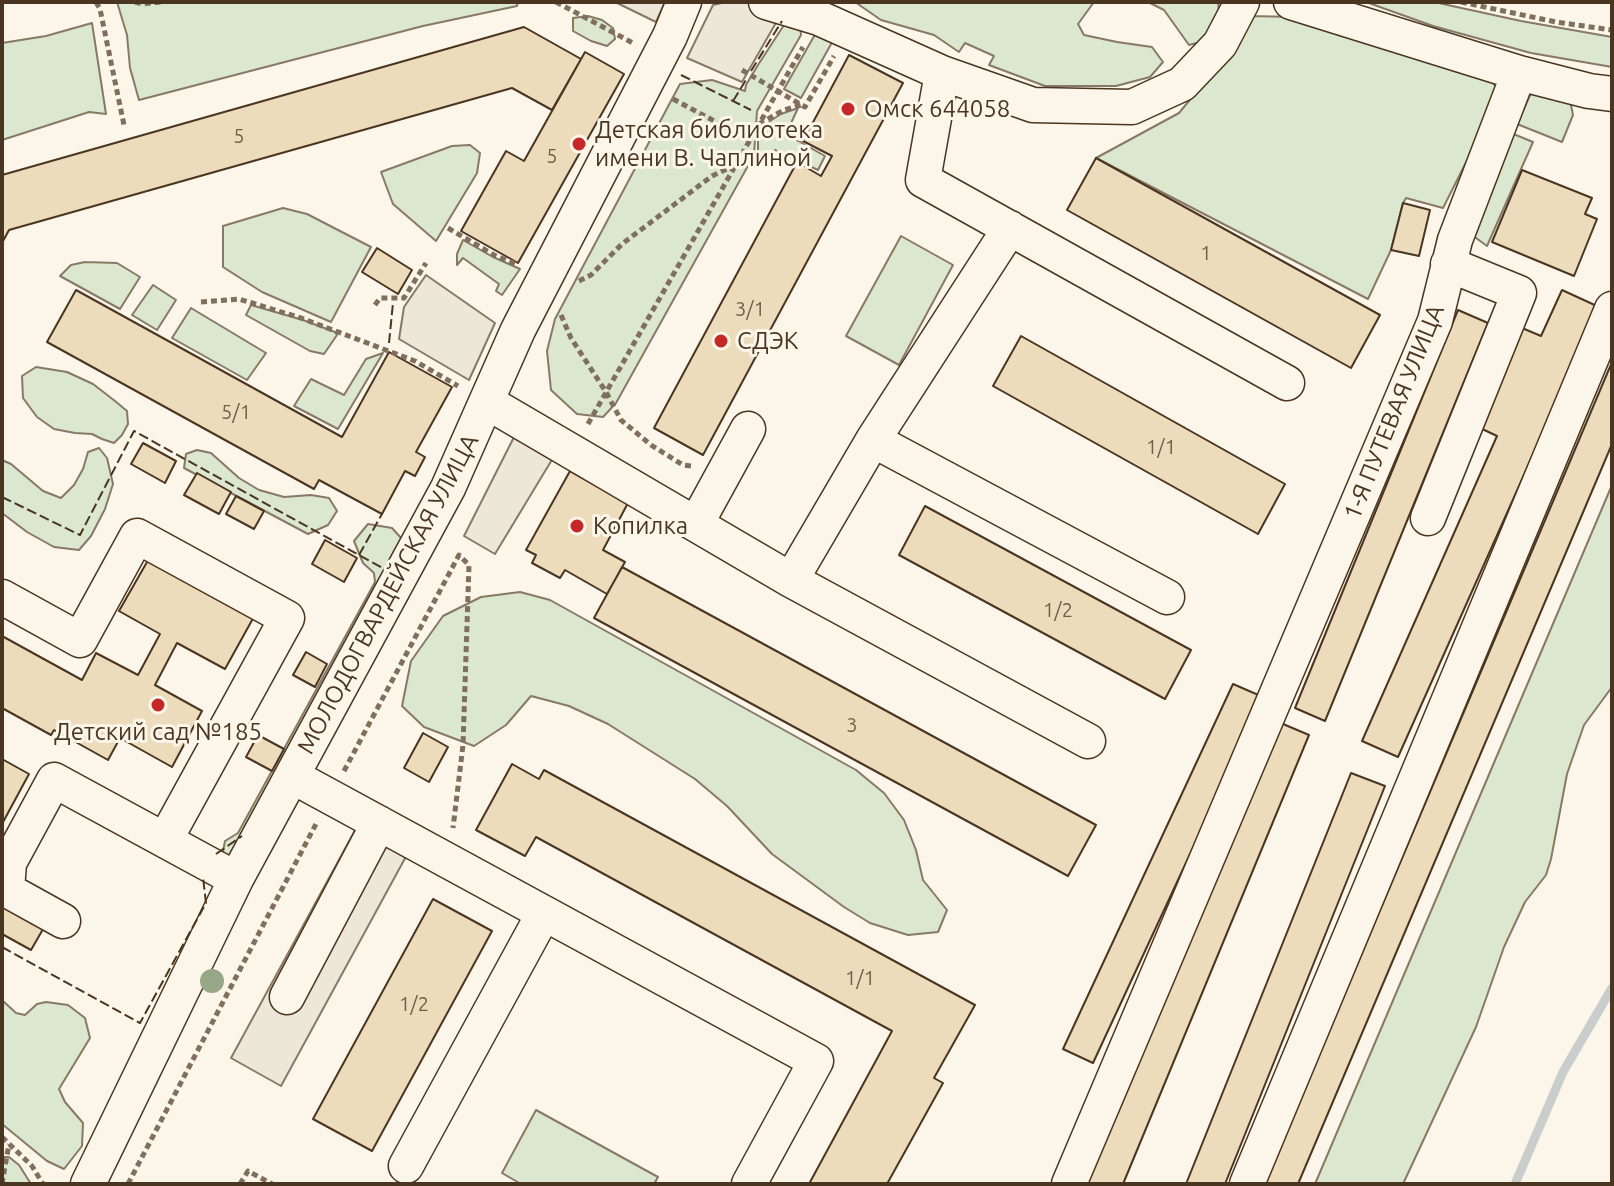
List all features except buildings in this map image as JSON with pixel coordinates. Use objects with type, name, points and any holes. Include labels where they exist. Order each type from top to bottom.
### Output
[{"type":"street","name":"МОЛОДОГВАРДЕЙСКАЯ УЛИЦА","points":[[88,1184],[236,879],[448,488],[518,330],[670,36],[684,2]]},
{"type":"street","points":[[766,2],[819,18],[942,73],[1033,105],[1132,107],[1182,84],[1220,44],[1242,2]]},
{"type":"street","points":[[1291,2],[1519,73],[1612,94]]},
{"type":"street","points":[[942,73],[923,180],[1287,383]]},
{"type":"street","name":"1-Я ПУТЕВАЯ УЛИЦА","points":[[1069,1184],[1435,321],[1455,240],[1519,73]]},
{"type":"street","points":[[791,580],[873,440],[1010,228]]},
{"type":"street","points":[[1428,518],[1519,293],[1448,264]]},
{"type":"street","points":[[1247,1184],[1612,309]]},
{"type":"street","points":[[487,402],[791,580],[1088,741]]},
{"type":"street","points":[[696,524],[742,439]]},
{"type":"street","points":[[873,440],[1167,597]]},
{"type":"street","points":[[2,597],[80,640],[137,536],[287,618],[165,840]]},
{"type":"street","points":[[292,776],[816,1061],[749,1184]]},
{"type":"street","points":[[63,921],[7,890],[5,861],[54,780],[236,879]]},
{"type":"street","points":[[287,997],[379,823]]},
{"type":"street","points":[[406,1166],[544,913]]},
{"type":"path","points":[[96,2],[124,125]]},
{"type":"path","points":[[135,2],[161,2]]},
{"type":"path","points":[[556,2],[641,48]]},
{"type":"path","points":[[1461,2],[1612,30]]},
{"type":"path","points":[[572,452],[819,18]]},
{"type":"path","points":[[742,70],[802,105]]},
{"type":"path","points":[[758,125],[784,110],[802,105],[805,107],[814,92]]},
{"type":"path","points":[[664,95],[750,140]]},
{"type":"path","points":[[448,228],[494,255],[568,286],[591,275],[622,244],[712,176],[736,165]]},
{"type":"path","points":[[375,305],[380,298],[404,298],[426,263]]},
{"type":"path","points":[[545,277],[571,338],[621,420],[651,445],[683,465],[701,468],[742,439]]},
{"type":"path","points":[[201,302],[239,299],[301,318],[415,361],[487,402]]},
{"type":"path","points":[[128,1184],[459,555],[469,565],[463,745],[450,861]]},
{"type":"path","points":[[2,1137],[32,1166],[43,1184]]},
{"type":"path","points":[[2,1184],[9,1144]]},
{"type":"path","points":[[240,1184],[248,1171],[272,1184]]},
{"type":"green space","points":[[117,2],[518,2],[517,6],[423,26],[139,100],[130,68],[127,35]]},
{"type":"green space","points":[[855,2],[1094,2],[1078,24],[1084,35],[1152,47],[1163,62],[1150,77],[1116,86],[1045,86],[989,65],[994,56],[965,43],[959,52],[934,35],[881,20]]},
{"type":"green space","points":[[1148,2],[1218,2],[1220,22],[1208,40],[1189,45],[1164,10]]},
{"type":"green space","points":[[1366,2],[1434,2],[1612,37],[1612,67],[1531,53],[1433,26]]},
{"type":"green space","points":[[588,16],[602,20],[613,28],[615,39],[607,46],[573,31],[573,18]]},
{"type":"green space","points":[[1251,16],[1295,17],[1489,78],[1496,87],[1495,105],[1443,208],[1406,198],[1391,250],[1368,299],[1096,158],[1179,113],[1236,44]]},
{"type":"green space","points":[[92,23],[106,114],[89,112],[2,140],[2,43],[46,36]]},
{"type":"green space","points":[[784,25],[800,25],[801,35],[757,111],[754,155],[616,403],[603,417],[577,414],[551,390],[547,351],[555,319],[680,84],[712,80],[745,91]]},
{"type":"green space","points":[[817,31],[835,37],[801,98],[784,89]]},
{"type":"green space","points":[[1535,91],[1570,100],[1573,115],[1562,142],[1517,124],[1530,95]]},
{"type":"green space","points":[[798,108],[786,134],[825,156],[818,170],[775,150],[768,163],[758,156],[758,140],[770,121]]},
{"type":"green space","points":[[1511,133],[1533,142],[1487,246],[1472,235]]},
{"type":"green space","points":[[470,145],[480,153],[477,173],[436,241],[393,204],[381,172],[452,146]]},
{"type":"green space","points":[[283,208],[307,214],[371,247],[331,322],[262,292],[223,267],[223,226]]},
{"type":"green space","points":[[901,236],[953,265],[899,365],[846,336]]},
{"type":"green space","points":[[463,240],[520,269],[502,295],[496,291],[499,284],[463,258],[457,265],[457,254]]},
{"type":"green space","points":[[117,263],[140,277],[120,309],[60,276],[71,265]]},
{"type":"green space","points":[[153,285],[176,300],[157,330],[132,315]]},
{"type":"green space","points":[[251,305],[303,320],[337,335],[324,354],[310,351],[246,315]]},
{"type":"green space","points":[[191,308],[266,353],[247,380],[172,338]]},
{"type":"green space","points":[[383,353],[338,429],[294,406],[311,379],[344,395],[366,359]]},
{"type":"green space","points":[[36,367],[67,372],[93,384],[115,401],[127,411],[128,424],[122,435],[114,443],[92,434],[54,429],[37,417],[23,398],[22,376]]},
{"type":"green space","points":[[99,448],[107,458],[113,484],[105,509],[91,536],[79,550],[54,547],[2,513],[2,460],[43,491],[61,498],[74,485],[88,452]]},
{"type":"green space","points":[[197,450],[211,453],[239,478],[259,490],[284,497],[311,495],[329,498],[337,511],[328,525],[308,534],[184,468],[186,454]]},
{"type":"green space","points":[[1612,485],[1612,687],[1584,725],[1567,774],[1546,875],[1525,902],[1504,947],[1476,1027],[1403,1184],[1315,1184]]},
{"type":"green space","points":[[368,524],[392,528],[402,539],[242,857],[222,857],[225,841],[238,833],[375,582],[374,573],[363,563],[354,541]]},
{"type":"green space","points":[[520,592],[550,600],[856,770],[884,793],[904,820],[923,880],[947,910],[938,932],[908,935],[870,923],[772,854],[727,806],[695,779],[608,724],[569,706],[531,696],[506,725],[474,746],[424,727],[402,706],[411,661],[443,616],[481,597]]},
{"type":"green space","points":[[2,1000],[16,1013],[25,1015],[37,1004],[46,1002],[68,1005],[85,1018],[90,1038],[59,1089],[65,1102],[83,1123],[82,1146],[64,1169],[47,1161],[2,1124]]},
{"type":"green space","points":[[536,1110],[658,1177],[654,1184],[521,1184],[502,1173]]},
{"type":"green space","points":[[2,1157],[9,1157],[19,1165],[31,1184],[2,1184]]},
{"type":"shaded area","points":[[615,2],[665,2],[656,22]]},
{"type":"shaded area","points":[[745,2],[781,14],[742,82],[687,58],[713,5]]},
{"type":"shaded area","points":[[426,275],[495,323],[469,380],[399,339],[404,307]]},
{"type":"shaded area","points":[[514,437],[553,458],[495,554],[464,536]]},
{"type":"shaded area","points":[[359,823],[409,851],[281,1086],[231,1058]]},
{"type":"waterway","points":[[1515,1184],[1563,1072],[1612,988]]},
{"type":"fence","points":[[751,71],[782,21]]},
{"type":"fence","points":[[681,75],[751,110]]},
{"type":"fence","points":[[733,101],[746,80]]},
{"type":"fence","points":[[389,343],[393,303]]},
{"type":"fence","points":[[2,497],[80,535],[134,431],[388,571],[387,574]]},
{"type":"fence","points":[[359,555],[382,514]]},
{"type":"fence","points":[[216,854],[242,836]]},
{"type":"fence","points":[[2,947],[140,1023],[206,903],[203,877]]},
{"type":"place","name":"Омск 644058","points":[[848,109]]},
{"type":"place","name":"Детская библиотека имени В. Чаплиной","points":[[579,144]]},
{"type":"place","name":"СДЭК","points":[[721,341]]},
{"type":"place","name":"Копилка","points":[[577,526]]},
{"type":"place","name":"Детский сад №185","points":[[158,705]]}]
